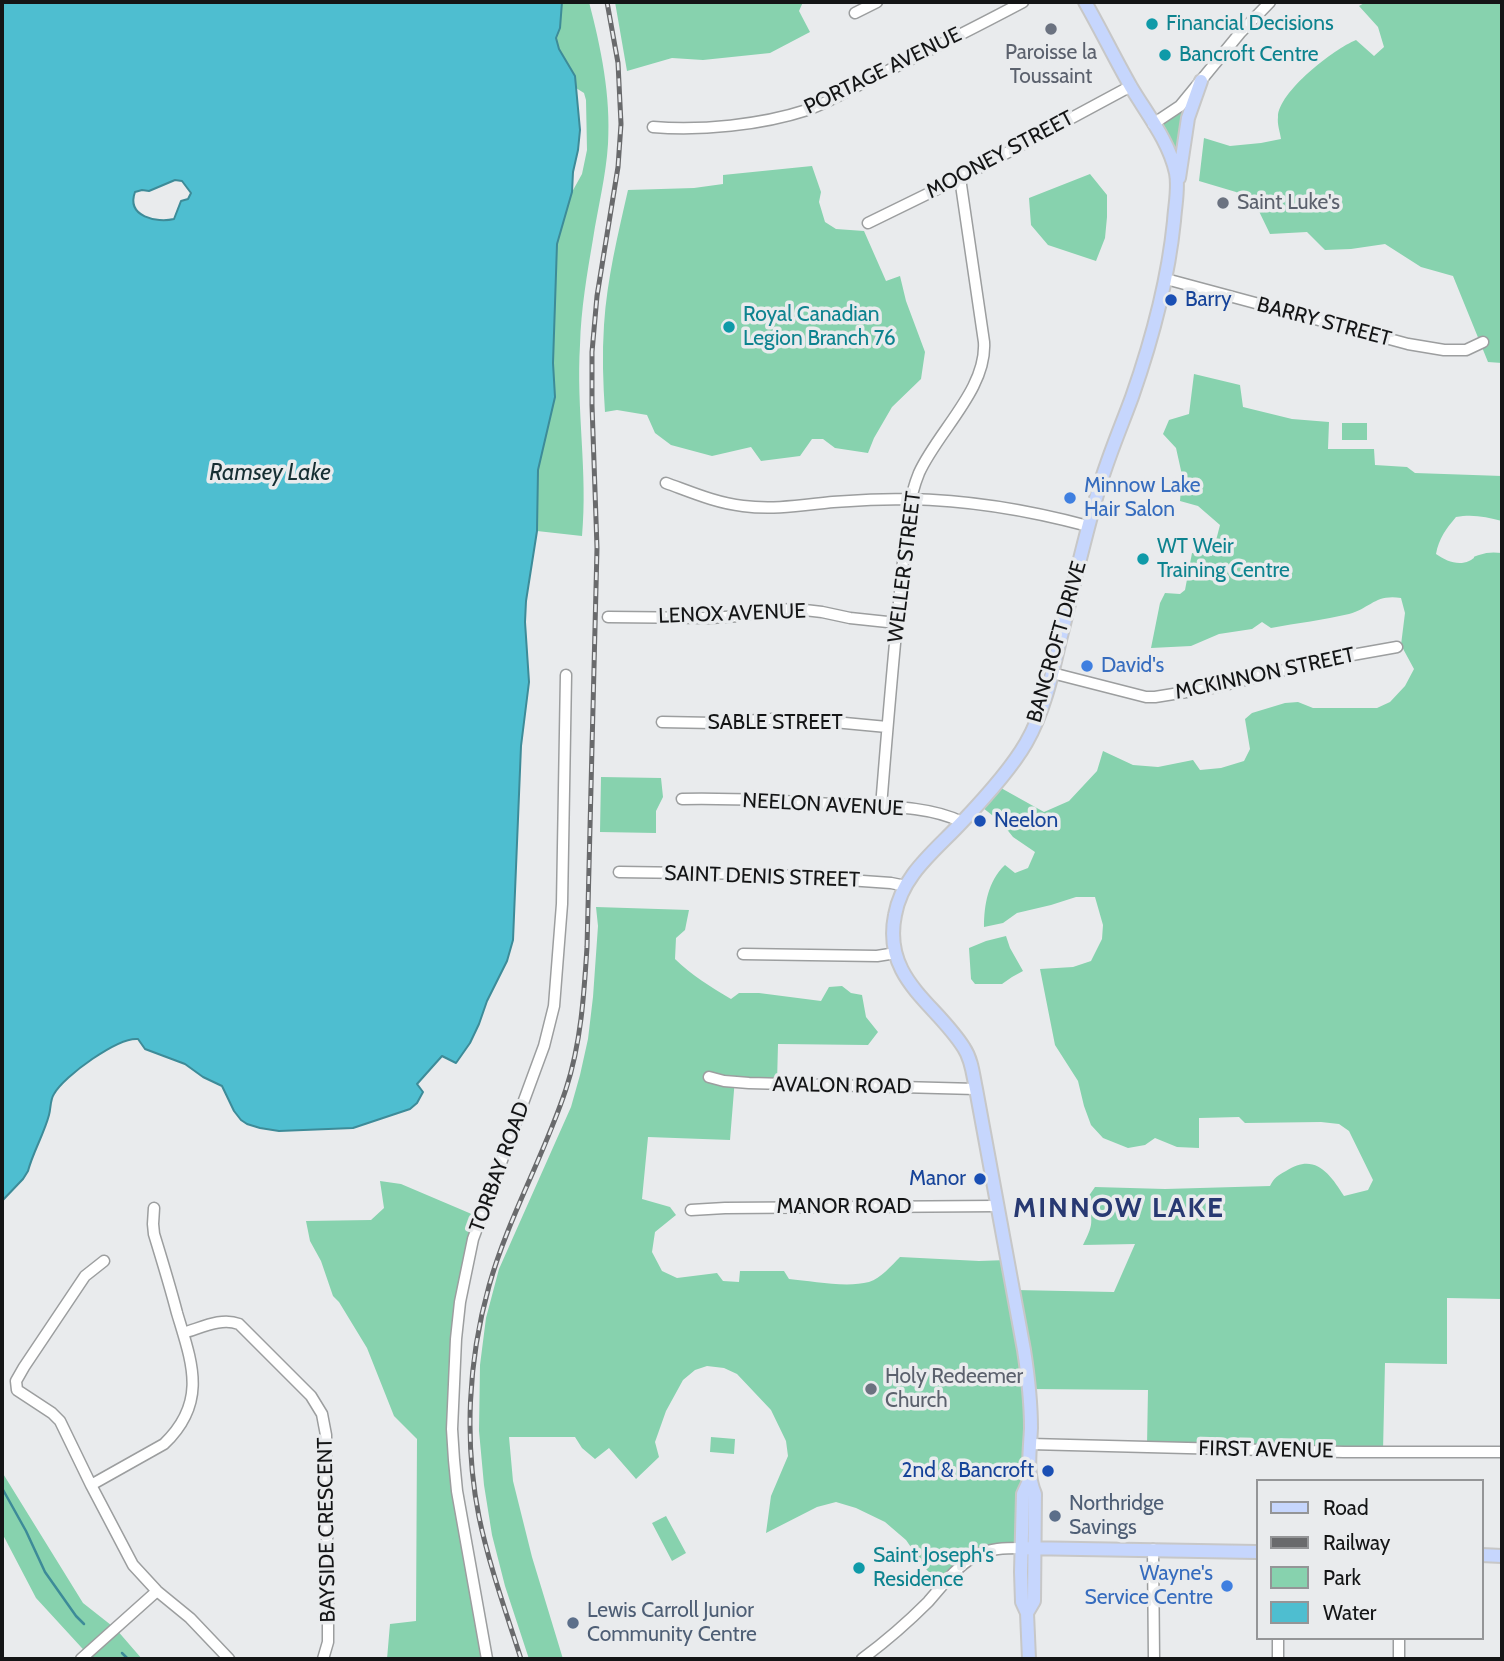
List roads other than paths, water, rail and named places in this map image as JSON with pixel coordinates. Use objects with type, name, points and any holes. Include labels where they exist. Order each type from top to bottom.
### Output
[{"type":"main road","name":"BANCROFT DRIVE","points":[[1029,1659],[1027,1613],[1022,1602],[1028,1548],[1023,1494],[1030,1481],[1028,1378],[976,1089],[966,1051],[942,1019],[912,988],[900,966],[894,939],[895,914],[913,874],[1004,773],[1027,741],[1040,713],[1104,470],[1132,396],[1166,279],[1177,188],[1176,173],[1168,149],[1086,2]]},
{"type":"main road","points":[[1177,188],[1188,118],[1201,81]]},
{"type":"main road","points":[[1028,1548],[1256,1552]]},
{"type":"main road","points":[[1483,1555],[1502,1556]]},
{"type":"street","points":[[855,13],[877,2]]},
{"type":"street","name":"PORTAGE AVENUE","points":[[653,127],[712,127],[760,120],[811,108],[1023,2]]},
{"type":"street","points":[[1153,124],[1180,106],[1240,33],[1270,2]]},
{"type":"street","name":"MOONEY STREET","points":[[868,223],[960,178],[1131,86]]},
{"type":"street","name":"WELLER STREET","points":[[881,807],[897,624],[912,499],[924,464],[970,393],[984,359],[984,342],[960,178]]},
{"type":"street","name":"BARRY STREET","points":[[1166,279],[1408,344],[1444,350],[1466,350],[1483,342]]},
{"type":"street","points":[[666,483],[723,503],[744,506],[785,508],[866,499],[912,499],[998,508],[1088,526]]},
{"type":"street","name":"LENOX AVENUE","points":[[608,617],[710,618],[796,609],[897,624]]},
{"type":"street","name":"MCKINNON STREET","points":[[1052,673],[1155,697],[1217,687],[1324,660],[1397,647]]},
{"type":"street","name":"TORBAY ROAD","points":[[487,1659],[457,1491],[452,1429],[456,1339],[460,1302],[473,1239],[544,1046],[554,1006],[562,904],[566,675]]},
{"type":"street","name":"SABLE STREET","points":[[662,722],[714,723],[802,719],[887,727]]},
{"type":"street","name":"NEELON AVENUE","points":[[682,799],[750,800],[930,811],[962,822]]},
{"type":"street","name":"SAINT DENIS STREET","points":[[619,872],[762,874],[906,886]]},
{"type":"street","points":[[743,954],[877,956],[896,953]]},
{"type":"street","name":"AVALON ROAD","points":[[709,1077],[750,1083],[976,1089]]},
{"type":"street","name":"MANOR ROAD","points":[[691,1210],[997,1206]]},
{"type":"street","points":[[91,1485],[156,1450],[178,1428],[188,1407],[193,1385],[192,1360],[154,1234],[154,1208]]},
{"type":"street","points":[[104,1261],[85,1276],[18,1376],[17,1390],[60,1421],[127,1555],[138,1571],[190,1618],[229,1659]]},
{"type":"street","name":"BAYSIDE CRESCENT","points":[[183,1333],[222,1322],[239,1324],[310,1396],[322,1414],[326,1435],[328,1625],[328,1642],[323,1659]]},
{"type":"street","name":"FIRST AVENUE","points":[[1030,1444],[1345,1452],[1502,1452]]},
{"type":"street","points":[[862,1659],[906,1623],[968,1561],[992,1550],[1028,1548]]},
{"type":"street","points":[[1153,1549],[1154,1659]]},
{"type":"street","points":[[82,1659],[158,1591]]},
{"type":"street","points":[[1278,1640],[1278,1659]]},
{"type":"street","points":[[1399,1640],[1399,1659]]},
{"type":"water","name":"Ramsey Lake","points":[[2,2],[562,2],[560,28],[556,38],[559,49],[575,76],[580,130],[572,192],[557,244],[553,363],[555,397],[538,470],[537,531],[526,601],[529,682],[521,746],[513,940],[507,961],[479,1024],[456,1063],[442,1056],[417,1084],[423,1092],[410,1109],[353,1128],[279,1131],[247,1124],[234,1111],[222,1086],[185,1064],[145,1049],[138,1039],[118,1044],[92,1059],[60,1086],[51,1101],[47,1122],[28,1171],[2,1201]],"holes":[[[175,180],[182,181],[191,193],[188,199],[181,201],[174,219],[152,219],[139,213],[135,207],[135,192],[149,191]]]},
{"type":"waterway","points":[[2,1488],[45,1572],[84,1624]]},
{"type":"waterway","points":[[122,1653],[128,1659]]},
{"type":"railway","points":[[521,1659],[479,1517],[471,1459],[471,1401],[476,1343],[489,1286],[506,1236],[566,1089],[575,1054],[583,1001],[587,947],[597,548],[592,352],[597,296],[618,167],[621,124],[618,63],[607,2]]},
{"type":"place","name":"Financial Decisions","points":[[1152,24]]},
{"type":"place","name":"Paroisse la Toussaint","points":[[1051,29]]},
{"type":"place","name":"Bancroft Centre","points":[[1165,55]]},
{"type":"place","name":"Saint Luke's","points":[[1223,203]]},
{"type":"place","name":"Barry","points":[[1171,300]]},
{"type":"place","name":"Royal Canadian Legion Branch 76","points":[[729,327]]},
{"type":"place","name":"Minnow Lake Hair Salon","points":[[1070,498]]},
{"type":"place","name":"WT Weir Training Centre","points":[[1143,559]]},
{"type":"place","name":"David's","points":[[1087,666]]},
{"type":"place","name":"Neelon","points":[[980,821]]},
{"type":"place","name":"Manor","points":[[980,1179]]},
{"type":"place","name":"Holy Redeemer Church","points":[[871,1389]]},
{"type":"place","name":"2nd & Bancroft","points":[[1048,1471]]},
{"type":"place","name":"Northridge Savings","points":[[1055,1516]]},
{"type":"place","name":"Saint Joseph's Residence","points":[[859,1568]]},
{"type":"place","name":"Wayne's Service Centre","points":[[1227,1586]]},
{"type":"place","name":"Lewis Carroll Junior Community Centre","points":[[573,1623]]},
{"type":"district","name":"MINNOW LAKE","points":[[1119,1209]]}]
